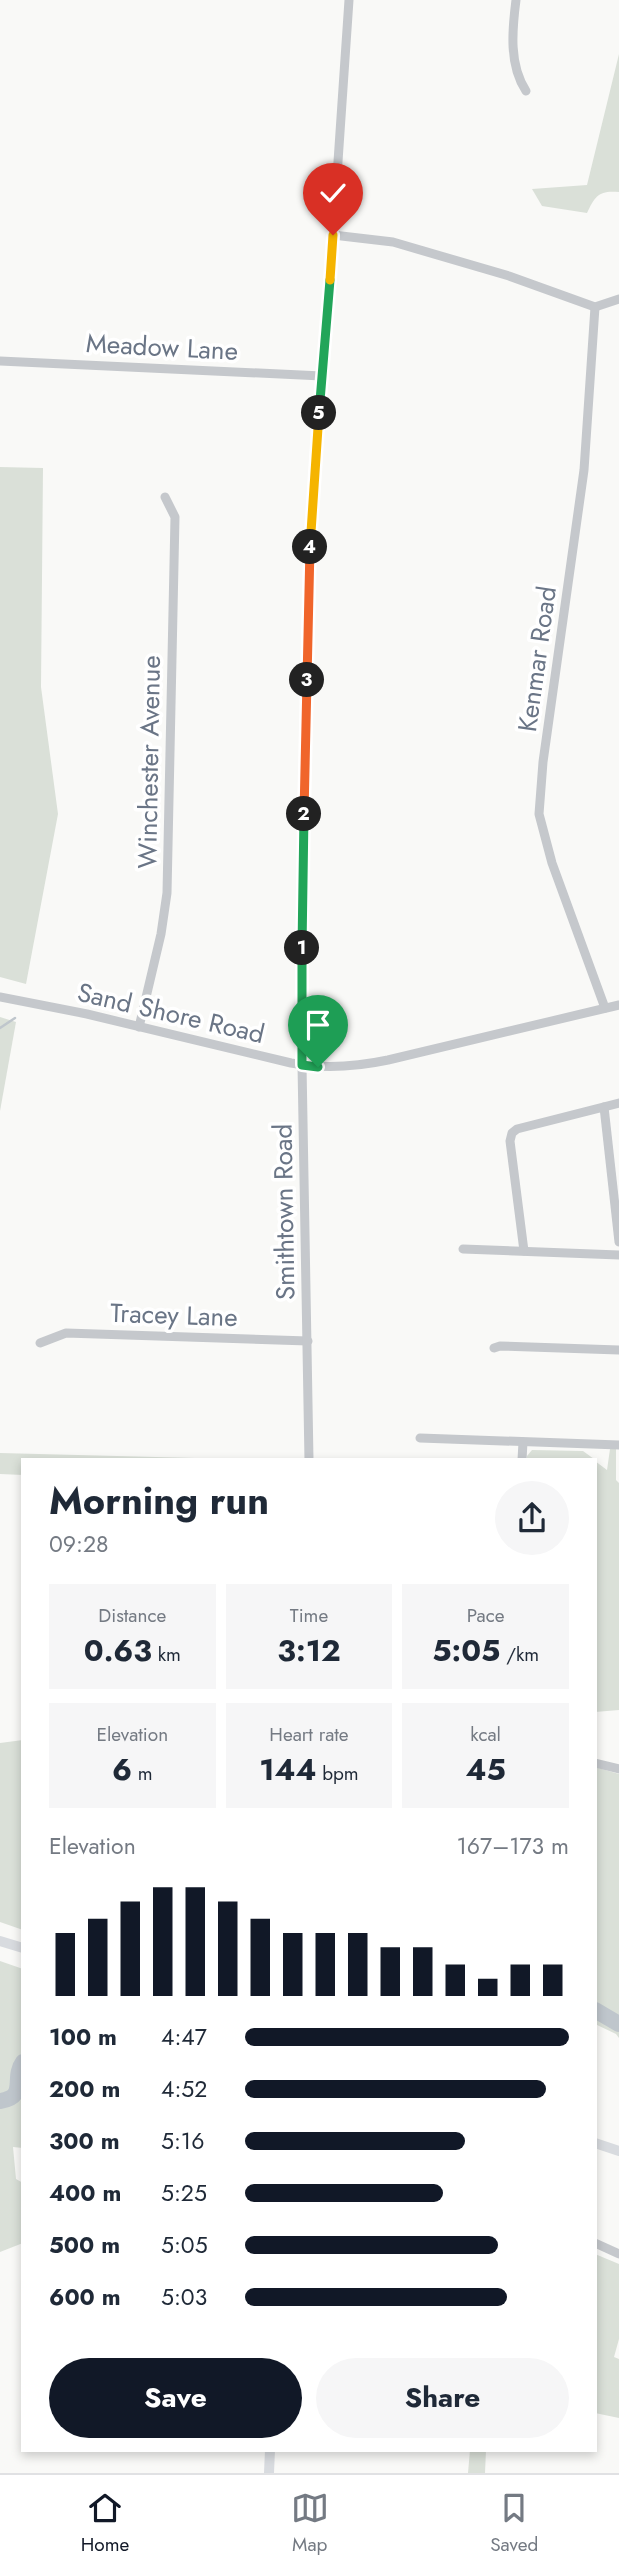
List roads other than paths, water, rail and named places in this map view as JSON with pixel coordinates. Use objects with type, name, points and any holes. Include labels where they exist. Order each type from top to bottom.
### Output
[{"type":"main road","points":[[0,1941],[21,1947]]},
{"type":"main road","points":[[597,2144],[619,2151]]},
{"type":"main road","points":[[269,2473],[270,2452]]},
{"type":"street","name":"Smithtown Road","points":[[309,1458],[302,1065],[307,613],[313,489],[349,0]]},
{"type":"street","points":[[516,0],[514,66],[517,78],[526,91]]},
{"type":"street","points":[[333,235],[393,242],[509,276],[595,306],[619,299]]},
{"type":"street","name":"Kenmar Road","points":[[595,306],[584,470],[543,762],[539,814],[552,863],[605,1008]]},
{"type":"street","name":"Meadow Lane","points":[[0,361],[322,376]]},
{"type":"street","name":"Winchester Avenue","points":[[139,1027],[161,934],[167,893],[175,517],[165,497]]},
{"type":"street","name":"Sand Shore Road","points":[[0,997],[302,1065],[342,1066],[376,1063],[619,1005]]},
{"type":"street","points":[[524,1251],[510,1141],[512,1133],[517,1129],[619,1103]]},
{"type":"street","points":[[604,1107],[619,1242]]},
{"type":"street","points":[[463,1249],[619,1255]]},
{"type":"street","name":"Tracey Lane","points":[[40,1343],[66,1333],[307,1341]]},
{"type":"street","points":[[494,1348],[619,1350]]},
{"type":"street","points":[[420,1438],[619,1446]]},
{"type":"street","points":[[522,1458],[523,1442]]},
{"type":"street","points":[[597,1764],[619,1769]]},
{"type":"street","points":[[597,2244],[619,2254]]},
{"type":"waterway","points":[[0,1028],[15,1018]]},
{"type":"waterway","points":[[597,2011],[619,2024]]},
{"type":"waterway","points":[[0,2101],[14,2095],[21,2066]]}]
